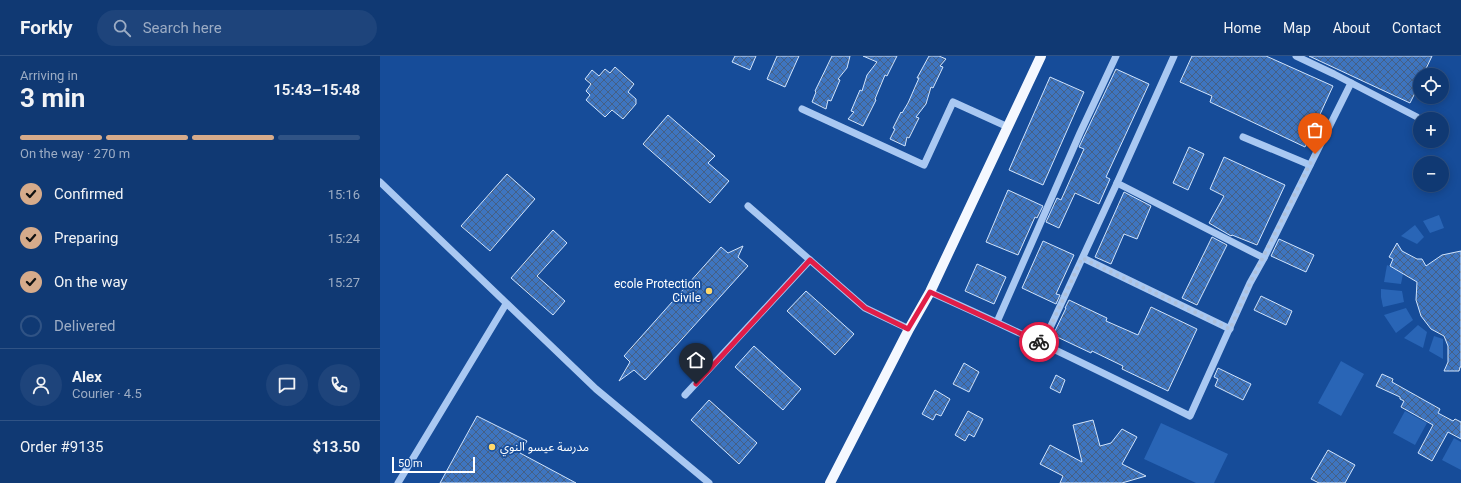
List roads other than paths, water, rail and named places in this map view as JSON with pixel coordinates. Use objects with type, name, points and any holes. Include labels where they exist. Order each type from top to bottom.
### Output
[{"type":"main road","points":[[830,483],[908,329],[930,292],[1042,56]]},
{"type":"street","points":[[997,322],[1080,133],[1116,56]]},
{"type":"street","points":[[1043,343],[1174,56]]},
{"type":"street","points":[[1296,56],[1413,115]]},
{"type":"street","points":[[930,292],[1043,343],[1190,416],[1250,283],[1264,258],[1351,83]]},
{"type":"street","points":[[802,109],[924,165],[953,102],[1008,127]]},
{"type":"street","points":[[1243,137],[1310,165]]},
{"type":"street","points":[[380,182],[596,389],[709,483]]},
{"type":"street","points":[[1117,183],[1264,258]]},
{"type":"street","points":[[748,206],[865,308],[908,329]]},
{"type":"street","points":[[1082,258],[1230,329]]},
{"type":"street","points":[[685,395],[810,260]]},
{"type":"street","points":[[398,483],[506,304]]},
{"type":"place","name":"ecole Protection Civile","points":[[709,291]]},
{"type":"place","name":"مدرسة عيسو النوي","points":[[492,447]]}]
